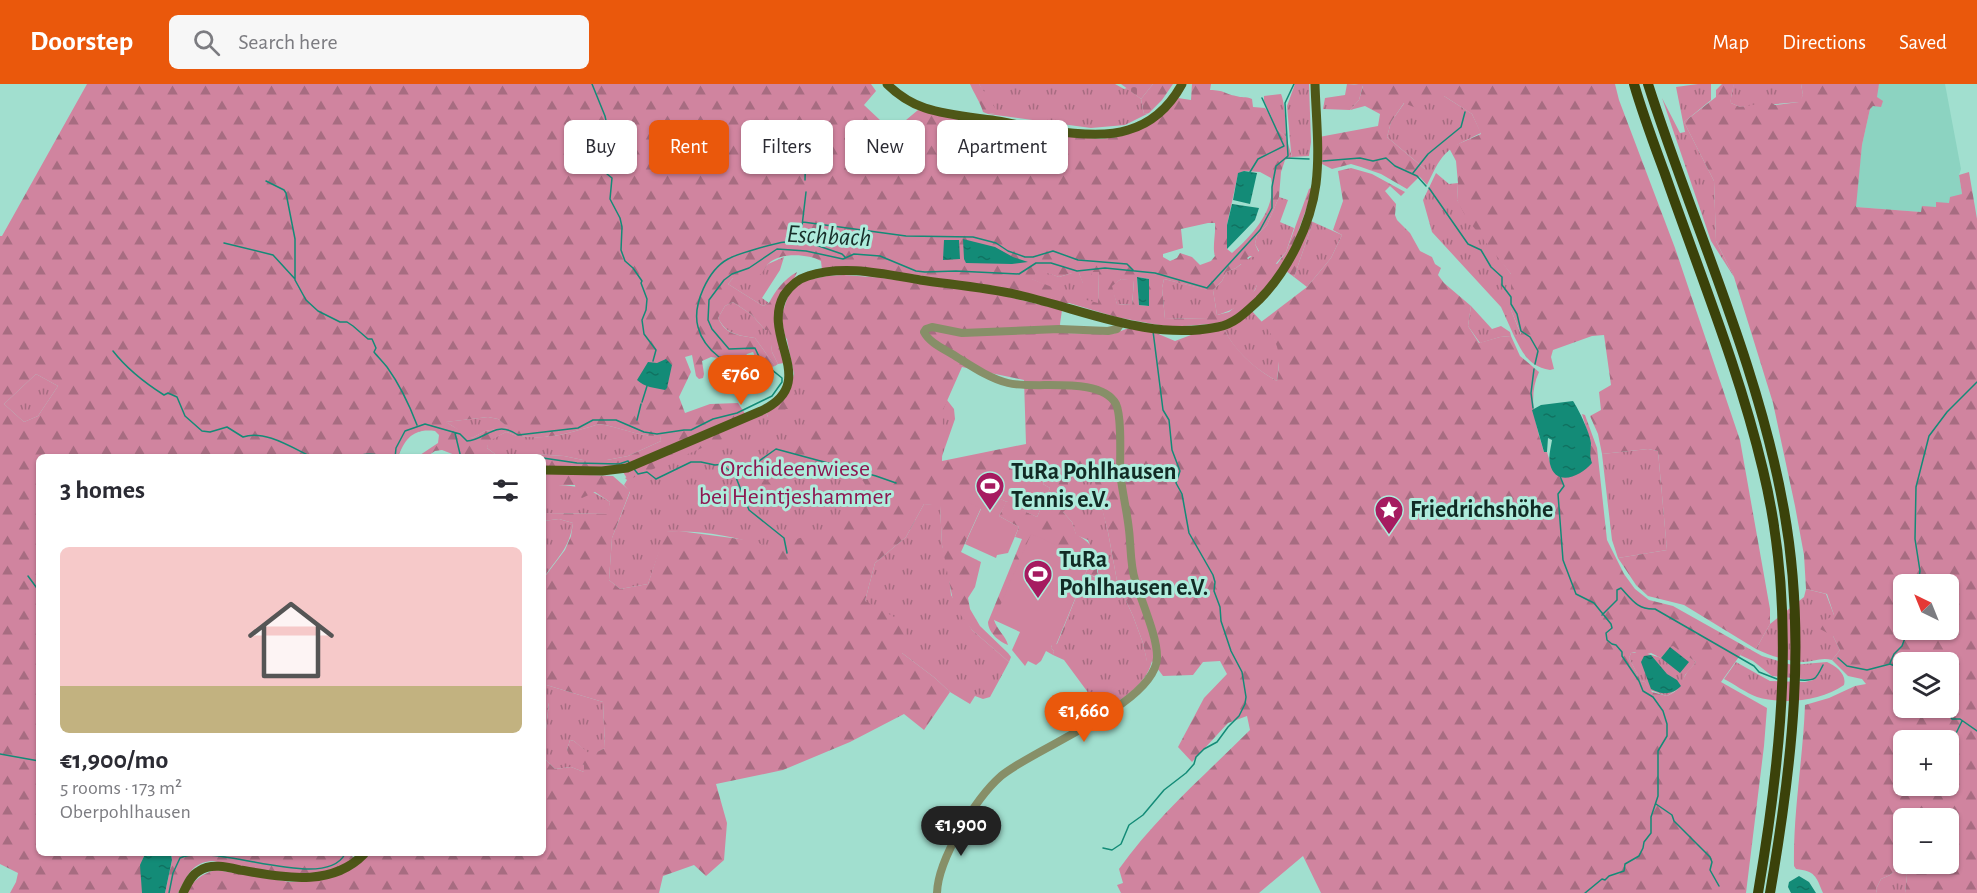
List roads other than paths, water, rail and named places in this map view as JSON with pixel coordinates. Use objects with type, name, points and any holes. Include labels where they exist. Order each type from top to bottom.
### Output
[{"type":"highway","points":[[1634,84],[1753,431],[1771,505],[1782,607],[1783,682],[1779,750],[1758,893]]},
{"type":"highway","points":[[1648,84],[1740,345],[1765,428],[1784,510],[1795,596],[1796,694],[1791,761],[1770,893]]},
{"type":"main road","points":[[887,84],[910,102],[938,111],[1093,134],[1121,132],[1147,122],[1170,103],[1182,84]]},
{"type":"main road","points":[[546,470],[602,471],[627,468],[776,403],[786,392],[789,377],[778,327],[779,307],[782,298],[792,285],[810,275],[860,271],[999,291],[1121,323],[1167,330],[1220,327],[1230,323],[1246,311],[1276,280],[1296,249],[1315,192],[1317,149],[1315,84]]},
{"type":"main road","points":[[183,893],[194,875],[207,867],[225,867],[284,877],[307,878],[343,869],[361,856]]},
{"type":"street","points":[[937,893],[941,871],[952,846],[987,789],[1002,775],[1133,694],[1150,679],[1157,658],[1155,644],[1134,575],[1121,475],[1117,406],[1107,394],[1098,390],[1064,385],[1009,383],[984,373],[954,355],[927,337],[924,332],[932,327],[962,333],[1059,329],[1108,331],[1117,329],[1121,323]]},
{"type":"water","points":[[1244,171],[1257,173],[1250,204],[1233,200],[1238,173]]},
{"type":"water","points":[[1232,204],[1259,208],[1255,220],[1227,249],[1227,225]]},
{"type":"water","points":[[963,239],[995,247],[1028,262],[966,263]]},
{"type":"water","points":[[944,240],[959,240],[960,259],[943,260]]},
{"type":"water","points":[[1137,277],[1149,279],[1149,306],[1139,305]]},
{"type":"water","points":[[666,359],[672,365],[665,390],[646,386],[637,380],[648,362],[657,363]]},
{"type":"water","points":[[1573,401],[1589,433],[1592,463],[1582,472],[1563,478],[1553,471],[1550,464],[1552,440],[1548,438],[1547,452],[1544,452],[1532,410],[1541,405]]},
{"type":"water","points":[[1670,647],[1689,662],[1680,673],[1661,658]]},
{"type":"water","points":[[1651,655],[1681,686],[1667,693],[1651,689],[1641,662],[1644,656]]},
{"type":"water","points":[[144,856],[171,856],[165,893],[142,893],[140,865]]},
{"type":"water","points":[[1799,876],[1809,882],[1816,893],[1791,893],[1788,887],[1789,882]]},
{"type":"waterway","points":[[592,84],[605,116],[610,139],[607,148],[607,174],[612,178],[610,199],[622,227],[621,250],[625,261],[642,281],[647,299],[642,320],[644,334],[656,350],[653,361]]},
{"type":"waterway","name":"Eschbach","points":[[395,454],[405,431],[425,424],[460,434],[467,441],[497,430],[503,429],[518,435],[578,428],[593,420],[616,420],[644,432],[657,434],[691,430],[713,419],[737,413],[772,396],[782,382],[782,378],[761,361],[755,348],[729,349],[712,329],[708,320],[709,300],[724,280],[732,274],[749,268],[777,249],[806,251],[843,259],[854,254],[880,256],[916,271],[925,272],[1019,274],[1036,263],[1051,263],[1077,271],[1105,268],[1155,273],[1207,288],[1260,230],[1272,208],[1272,187],[1276,166],[1288,156],[1285,103],[1294,84]]},
{"type":"waterway","points":[[1250,172],[1258,159],[1284,146],[1262,98]]},
{"type":"waterway","points":[[1413,173],[1428,154],[1461,127],[1465,112]]},
{"type":"waterway","points":[[1286,158],[1309,159]]},
{"type":"waterway","points":[[1323,161],[1360,158],[1373,161],[1386,158],[1395,166],[1417,176],[1426,186]]},
{"type":"waterway","points":[[805,174],[805,180]]},
{"type":"waterway","points":[[266,181],[286,193],[295,239],[295,280],[306,300],[318,311],[340,322],[347,322],[368,339],[372,339],[376,348],[374,352],[396,381],[417,425]]},
{"type":"waterway","points":[[1429,188],[1468,244],[1481,250],[1491,267],[1502,277],[1502,285],[1511,297],[1511,304],[1517,314],[1521,331],[1530,337],[1538,351],[1535,364]]},
{"type":"waterway","points":[[802,226],[806,192]]},
{"type":"waterway","points":[[803,222],[906,236],[973,237],[996,243],[1008,251],[1025,257],[1053,251],[1078,260],[1127,264],[1133,270]]},
{"type":"waterway","points":[[224,243],[273,255],[295,279]]},
{"type":"waterway","points":[[743,369],[734,359],[719,357],[701,336],[697,309],[703,289],[714,271],[728,259],[780,243],[807,243]]},
{"type":"waterway","points":[[813,244],[845,257]]},
{"type":"waterway","points":[[1103,848],[1112,850],[1121,844],[1129,825],[1143,815],[1164,790],[1186,773],[1204,749],[1217,742],[1239,716],[1246,697],[1242,672],[1231,651],[1221,621],[1213,575],[1189,533],[1182,494],[1176,483],[1180,471],[1172,450],[1169,420],[1163,410],[1153,331]]},
{"type":"waterway","points":[[113,351],[130,370],[150,386],[164,395],[168,393],[177,397],[185,416],[202,431],[210,432],[227,427],[243,437],[252,435],[270,438],[306,454]]},
{"type":"waterway","points":[[1533,408],[1531,393],[1534,369]]},
{"type":"waterway","points":[[1920,574],[1915,539],[1916,487],[1929,436],[1947,412],[1977,382]]},
{"type":"waterway","points":[[642,402],[647,386]]},
{"type":"waterway","points":[[637,420],[641,404]]},
{"type":"waterway","points":[[455,433],[460,454]]},
{"type":"waterway","points":[[634,469],[638,474],[647,472],[656,479],[691,462],[725,464],[745,471],[776,449],[896,483]]},
{"type":"waterway","points":[[546,458],[577,463],[619,464],[628,461],[630,464]]},
{"type":"waterway","points":[[721,464],[735,475],[749,510],[784,538],[787,553]]},
{"type":"waterway","points":[[1560,476],[1564,486],[1558,494],[1563,560],[1576,594],[1594,603],[1611,624],[1612,628],[1606,633],[1607,640],[1622,652],[1622,656],[1643,691],[1653,697],[1663,711],[1667,724],[1667,736],[1658,751],[1658,796],[1651,817],[1651,833],[1644,842],[1639,856],[1625,864],[1624,871],[1609,876],[1605,880],[1602,879],[1585,893]]},
{"type":"waterway","points":[[28,576],[36,587]]},
{"type":"waterway","points":[[1602,615],[1617,600],[1617,590],[1621,588],[1640,606],[1655,609],[1754,666],[1759,672],[1777,679]]},
{"type":"waterway","points":[[1890,663],[1904,640]]},
{"type":"waterway","points":[[1838,658],[1847,666],[1867,670],[1890,664],[1893,665]]},
{"type":"waterway","points":[[1800,680],[1815,678],[1823,665]]},
{"type":"waterway","points":[[1951,718],[1960,719],[1977,731]]},
{"type":"waterway","points":[[1958,730],[1962,721]]},
{"type":"waterway","points":[[0,754],[36,760]]},
{"type":"waterway","points":[[1656,804],[1672,815],[1674,821],[1710,857],[1712,862],[1710,870],[1719,886]]},
{"type":"waterway","name":"Eschbach","points":[[169,893],[173,873],[180,858],[191,856]]},
{"type":"waterway","name":"Eschbach","points":[[218,856],[293,868],[316,869],[333,865],[343,856]]},
{"type":"place","name":"TuRa Pohlhausen Tennis e.V.","points":[[990,512]]},
{"type":"place","name":"Friedrichshöhe","points":[[1389,536]]},
{"type":"place","name":"TuRa Pohlhausen e.V.","points":[[1038,600]]},
{"type":"park label","name":"Orchideenwiese bei Heintjeshammer","points":[[795,483]]}]
